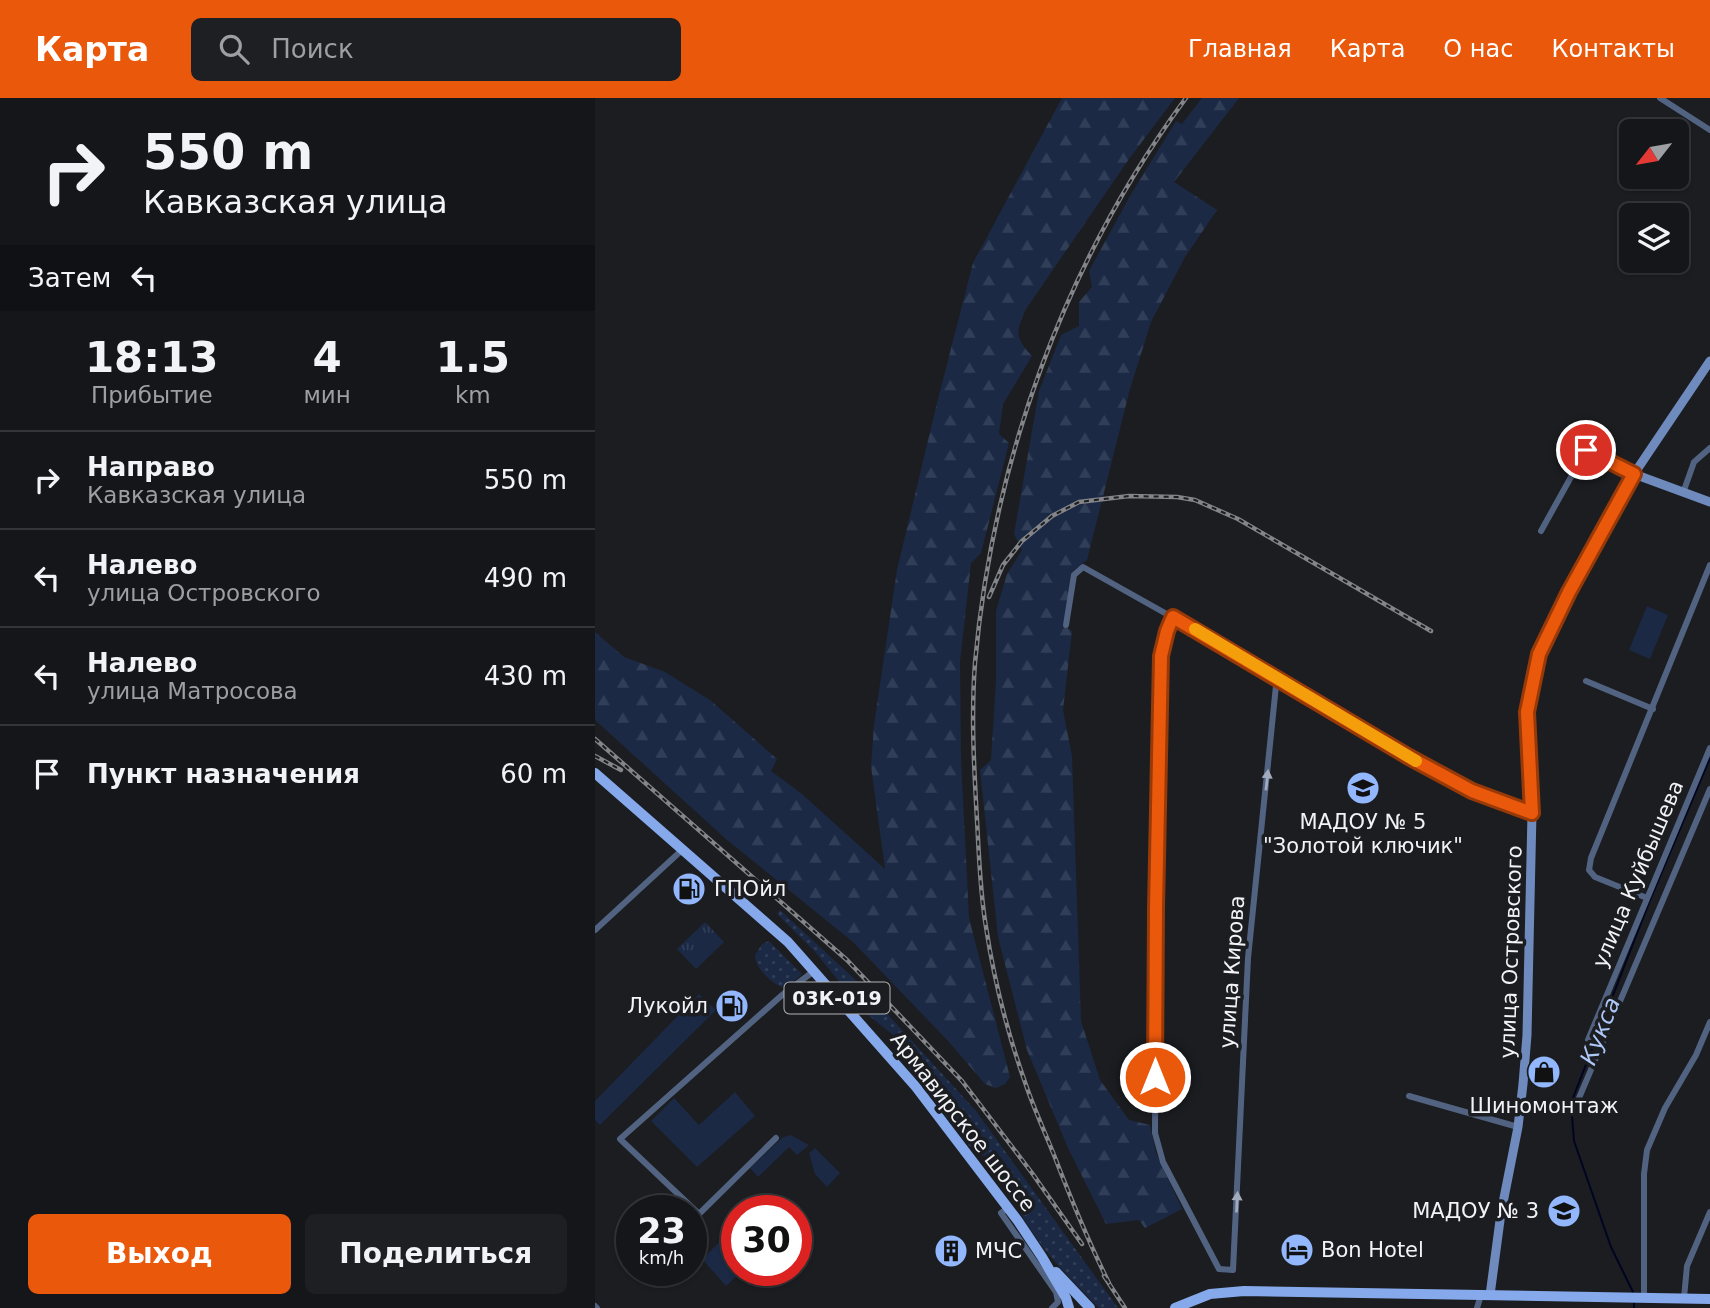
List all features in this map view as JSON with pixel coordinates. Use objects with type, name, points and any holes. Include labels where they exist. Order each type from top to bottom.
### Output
[{"type":"main road","name":"Армавирское шоссе","points":[[595,773],[772,927],[814,971],[916,1087],[1008,1208],[1042,1257],[1069,1308]]},
{"type":"main road","points":[[1042,1257],[1090,1308]]},
{"type":"main road","points":[[1175,1308],[1210,1294],[1244,1291],[1710,1299]]},
{"type":"street","points":[[1660,98],[1710,130]]},
{"type":"street","name":"улица Островского","points":[[1486,1295],[1518,1127],[1527,1035],[1532,813],[1527,712],[1539,654],[1569,592],[1634,474],[1710,361]]},
{"type":"street","points":[[1683,493],[1694,462],[1710,448]]},
{"type":"street","points":[[1541,531],[1586,450],[1634,474],[1710,502]]},
{"type":"street","points":[[1647,898],[1595,877],[1589,870],[1591,858],[1710,565]]},
{"type":"street","points":[[1066,625],[1074,575],[1083,567],[1277,676],[1440,774],[1472,791],[1532,813]]},
{"type":"street","name":"улица Кирова","points":[[1173,617],[1161,656],[1155,1133],[1163,1162],[1219,1269],[1233,1270],[1248,958],[1277,676]]},
{"type":"street","points":[[1586,681],[1653,709]]},
{"type":"street","name":"улица Куйбышева","points":[[1596,1044],[1588,1040],[1710,748]]},
{"type":"street","name":"улица Куйбышева","points":[[1579,1098],[1596,1044],[1710,789]]},
{"type":"street","points":[[595,930],[682,850]]},
{"type":"street","points":[[776,1138],[699,1214],[620,1139],[814,971]]},
{"type":"street","points":[[1637,1297],[1647,1150],[1665,1108],[1696,1055],[1710,1022]]},
{"type":"street","points":[[1409,1096],[1518,1127]]},
{"type":"street","points":[[1008,1208],[1001,1213],[1056,1292],[1058,1302],[1052,1308]]},
{"type":"street","points":[[1684,1298],[1686,1266],[1710,1212]]},
{"type":"street","points":[[1477,1308],[1486,1295]]},
{"type":"green space","points":[[1062,98],[1175,98],[1129,159],[1026,309],[1019,334],[1022,344],[1032,356],[1003,404],[999,434],[1009,443],[981,553],[971,563],[960,661],[961,759],[969,918],[1010,1077],[1005,1084],[996,1088],[985,1084],[950,1043],[853,942],[726,839],[595,720],[595,632],[624,657],[665,672],[710,700],[777,759],[771,771],[802,794],[885,869],[871,766],[874,725],[897,570],[973,263]]},
{"type":"green space","points":[[1202,98],[1239,98],[1174,182],[1217,210],[1185,257],[1151,322],[1130,389],[1087,560],[1073,571],[1063,625],[1072,631],[1063,710],[1072,756],[1081,1021],[1100,1080],[1129,1120],[1150,1125],[1156,1153],[1182,1209],[1145,1228],[1139,1220],[1106,1224],[1068,1148],[1027,1050],[998,937],[980,770],[991,760],[996,681],[996,611],[1007,574],[1022,550],[1014,534],[1039,391],[1061,335],[1079,326],[1079,302],[1092,287],[1089,271],[1130,196],[1176,121],[1182,124]]},
{"type":"green space","points":[[1647,606],[1668,615],[1650,659],[1629,650]]},
{"type":"green space","points":[[780,910],[860,984],[976,1111],[1118,1308],[1099,1308],[1052,1258],[1023,1218],[1015,1202],[1017,1198],[1003,1162],[975,1153],[906,1065],[892,1034],[863,1011],[816,953],[777,914]]},
{"type":"green space","points":[[705,922],[724,942],[696,969],[677,949]]},
{"type":"green space","points":[[769,941],[802,974],[791,984],[782,987],[777,985],[758,965],[755,955],[762,944]]},
{"type":"green space","points":[[699,994],[716,1010],[600,1125],[595,1120],[595,1101]]},
{"type":"green space","points":[[735,1092],[755,1116],[697,1167],[651,1121],[674,1098],[699,1125]]},
{"type":"green space","points":[[791,1135],[809,1145],[797,1155],[789,1147],[758,1177],[750,1168],[783,1137]]},
{"type":"green space","points":[[815,1148],[840,1173],[827,1187],[815,1174],[809,1153]]},
{"type":"green space","points":[[721,1241],[721,1280],[707,1265],[707,1254]]},
{"type":"waterway","name":"Кукса","points":[[1596,1039],[1650,900],[1710,758]]},
{"type":"waterway","name":"Кукса","points":[[1594,1044],[1571,1103],[1574,1141],[1611,1247],[1633,1292]]},
{"type":"waterway","name":"Кукса","points":[[1634,1301],[1634,1308]]},
{"type":"railway","points":[[1109,1283],[1080,1220],[1029,1094],[997,987],[980,874],[973,741],[975,663],[984,587],[999,512],[1018,438],[1042,366],[1071,295],[1105,227],[1143,161],[1186,98]]},
{"type":"railway","points":[[989,597],[1003,565],[1022,541],[1052,516],[1079,502],[1129,496],[1177,497],[1195,500],[1238,519],[1431,631]]},
{"type":"railway","points":[[595,739],[847,960],[962,1081],[1082,1244]]},
{"type":"railway","points":[[595,756],[621,770]]},
{"type":"railway","points":[[1104,1276],[1125,1308]]},
{"type":"slow traffic","points":[[1195,629],[1416,761]]},
{"type":"place","name":"МАДОУ № 5 \"Золотой ключик\"","points":[[1363,788]]},
{"type":"place","name":"ГПОйл","points":[[689,889]]},
{"type":"place","name":"Лукойл","points":[[732,1006]]},
{"type":"place","name":"Шиномонтаж","points":[[1544,1072]]},
{"type":"place","name":"МАДОУ № 3","points":[[1564,1211]]},
{"type":"place","name":"Bon Hotel","points":[[1297,1250]]},
{"type":"place","name":"МЧС","points":[[951,1251]]},
{"type":"route","points":[[1155,1077],[1161,656],[1173,617],[1277,676],[1409,757],[1472,791],[1532,813],[1527,712],[1539,654],[1569,592],[1634,474],[1586,450]]}]
